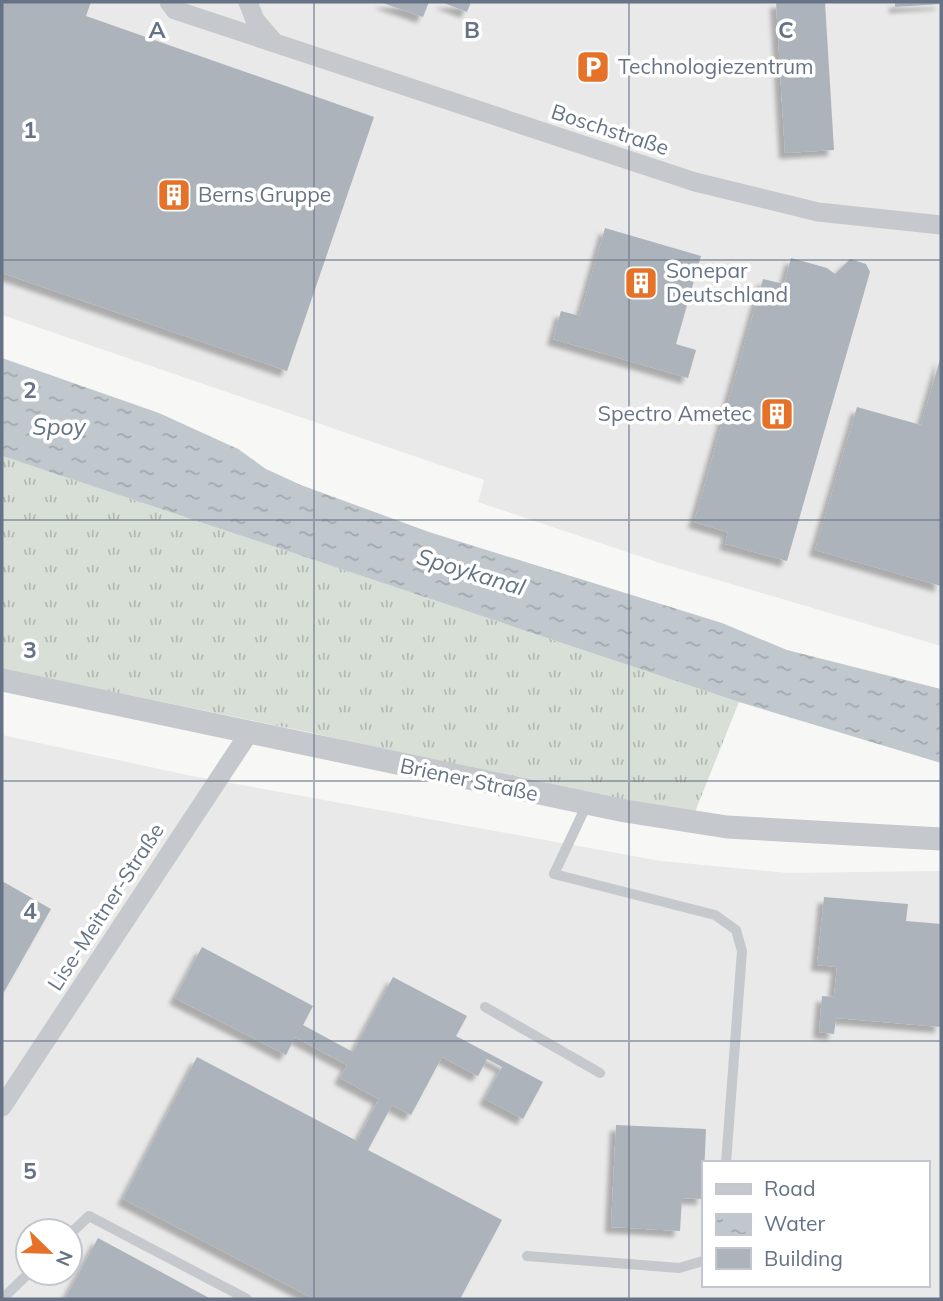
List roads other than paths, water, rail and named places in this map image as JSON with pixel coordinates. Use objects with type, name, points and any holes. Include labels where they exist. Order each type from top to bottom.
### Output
[{"type":"street","name":"Boschstraße","points":[[169,2],[175,10],[695,182],[818,212],[941,226]]},
{"type":"street","points":[[248,2],[255,20],[274,42]]},
{"type":"street","name":"Briener Straße","points":[[2,680],[587,804],[727,827],[941,839]]},
{"type":"street","name":"Lise-Meitner-Straße","points":[[2,1107],[249,733]]},
{"type":"lane","points":[[587,804],[554,874],[715,915],[736,930],[742,951],[726,1161]]},
{"type":"lane","points":[[485,1006],[600,1073]]},
{"type":"lane","points":[[84,1221],[89,1216],[247,1299]]},
{"type":"lane","points":[[527,1256],[679,1268],[702,1261]]},
{"type":"water","name":"Spoy","points":[[2,358],[159,413],[238,449],[266,469],[301,485],[429,532],[722,623],[787,650],[941,689],[941,763],[739,702],[2,456]]},
{"type":"place","name":"Technologiezentrum","points":[[593,67]]},
{"type":"place","name":"Berns Gruppe","points":[[174,195]]},
{"type":"place","name":"Sonepar Deutschland","points":[[641,283]]},
{"type":"place","name":"Spectro Ametec","points":[[777,414]]},
{"type":"water label","name":"Spoykanal","points":[[471,572]]}]
